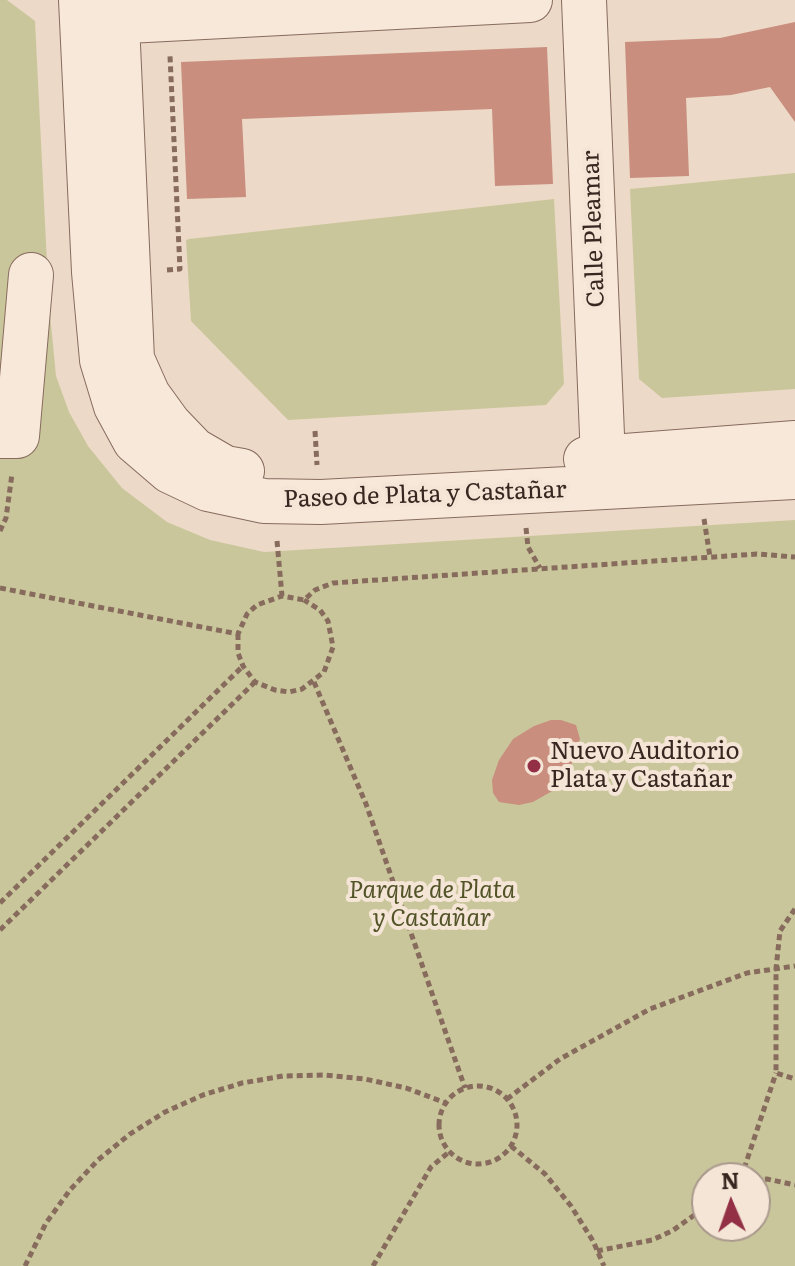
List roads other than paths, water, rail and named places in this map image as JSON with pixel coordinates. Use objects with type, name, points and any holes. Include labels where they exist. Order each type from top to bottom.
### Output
[{"type":"street","points":[[98,11],[530,0]]},
{"type":"street","name":"Calle Pleamar","points":[[584,0],[603,459]]},
{"type":"street","name":"Paseo de Plata y Castañar","points":[[98,11],[132,359],[148,395],[169,424],[194,450],[225,468],[268,476],[317,476],[469,464],[603,459],[795,443]]},
{"type":"street","name":"Paseo de Plata y Castañar","points":[[98,11],[94,272],[102,360],[116,406],[135,441],[170,471],[208,489],[264,501],[321,502],[795,477]]},
{"type":"street","points":[[8,436],[31,275]]},
{"type":"place","name":"Nuevo Auditorio Plata y Castañar","points":[[534,766]]},
{"type":"park label","name":"Parque de Plata y Castañar","points":[[432,905]]}]
